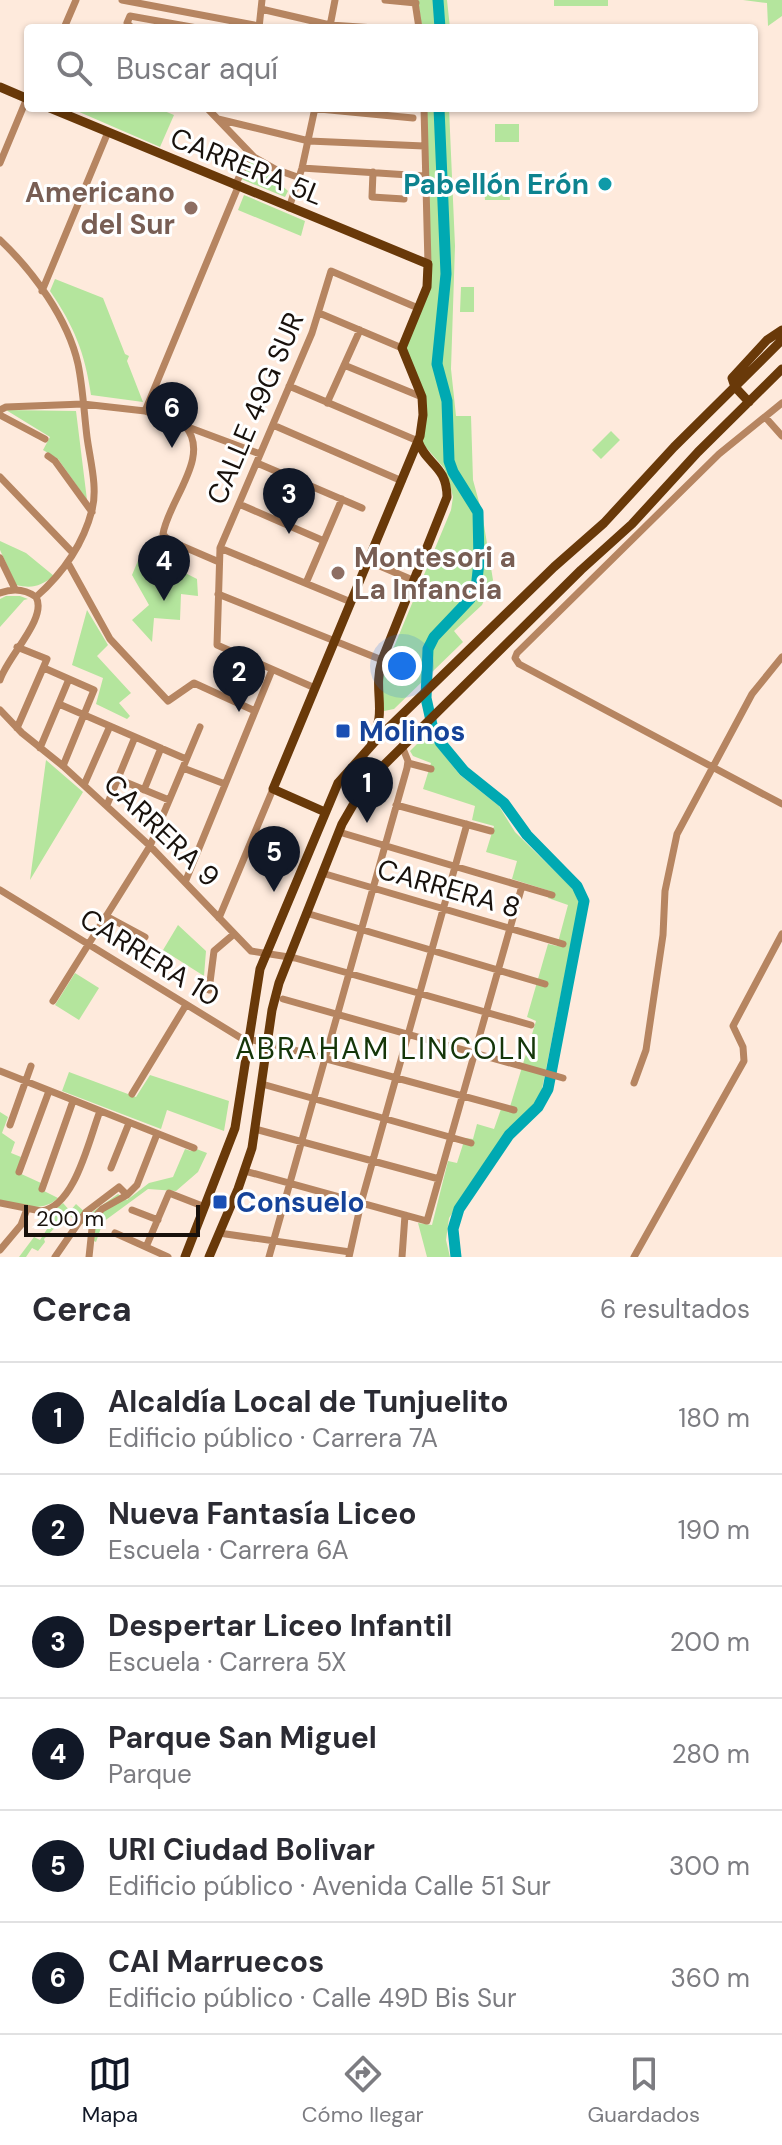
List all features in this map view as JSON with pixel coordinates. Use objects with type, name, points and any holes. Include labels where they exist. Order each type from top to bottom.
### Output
[{"type":"main road","points":[[0,87],[24,96]]},
{"type":"main road","name":"CARRERA 5L","points":[[60,112],[428,264]]},
{"type":"main road","points":[[325,812],[273,789],[418,441],[423,421],[422,397],[402,348],[427,287],[428,264]]},
{"type":"main road","points":[[749,402],[735,387],[733,374],[767,340],[782,330]]},
{"type":"main road","points":[[348,769],[554,567],[604,523],[674,447],[782,340]]},
{"type":"main road","points":[[209,1257],[245,1171],[255,1129],[276,990],[339,832],[360,793],[402,746],[632,524],[698,452],[782,369]]},
{"type":"main road","points":[[185,1257],[235,1128],[258,978],[266,954],[338,783],[379,726],[377,686],[382,660],[445,509],[447,490],[443,476],[436,464],[421,450],[418,441]]},
{"type":"street","points":[[66,24],[76,0]]},
{"type":"street","points":[[122,0],[227,24]]},
{"type":"street","points":[[330,24],[335,0]]},
{"type":"street","points":[[385,0],[415,2],[418,24]]},
{"type":"street","points":[[262,5],[324,24]]},
{"type":"street","points":[[145,18],[147,6]]},
{"type":"street","points":[[128,24],[130,16],[177,24]]},
{"type":"street","points":[[199,24],[201,16]]},
{"type":"street","points":[[0,163],[24,107]]},
{"type":"street","points":[[211,112],[250,153],[275,169],[300,178]]},
{"type":"street","points":[[289,208],[300,178],[313,112]]},
{"type":"street","points":[[353,112],[413,118]]},
{"type":"street","points":[[424,112],[428,264]]},
{"type":"street","points":[[218,119],[309,141],[424,146]]},
{"type":"street","points":[[42,291],[108,132]]},
{"type":"street","points":[[145,411],[250,153]]},
{"type":"street","points":[[302,168],[424,176]]},
{"type":"street","points":[[373,172],[371,195],[404,199]]},
{"type":"street","points":[[1,241],[59,316],[78,361],[94,491],[92,512],[68,563],[36,597]]},
{"type":"street","name":"CALLE 49G SUR","points":[[272,670],[217,645],[220,548],[319,313],[331,271],[418,308]]},
{"type":"street","points":[[319,313],[402,348]]},
{"type":"street","points":[[327,403],[360,330]]},
{"type":"street","points":[[344,365],[422,397]]},
{"type":"street","points":[[289,386],[418,441]]},
{"type":"street","points":[[782,403],[719,454],[515,656],[519,664],[782,804]]},
{"type":"street","points":[[45,439],[0,412],[6,407],[83,404],[145,411],[260,454]]},
{"type":"street","points":[[766,418],[782,436]]},
{"type":"street","points":[[182,423],[192,435],[196,449],[163,534],[168,540],[219,562]]},
{"type":"street","points":[[273,425],[402,481]]},
{"type":"street","points":[[48,456],[55,461],[92,512]]},
{"type":"street","points":[[257,463],[362,508]]},
{"type":"street","points":[[0,477],[73,553]]},
{"type":"street","points":[[306,583],[342,499]]},
{"type":"street","points":[[239,504],[324,541]]},
{"type":"street","points":[[220,548],[351,602]]},
{"type":"street","points":[[0,558],[15,589]]},
{"type":"street","points":[[368,561],[415,581]]},
{"type":"street","points":[[68,563],[110,639],[170,701],[191,683],[255,711]]},
{"type":"street","points":[[0,593],[15,589],[26,591],[36,597],[40,605],[37,616],[5,665],[0,680]]},
{"type":"street","points":[[218,594],[382,660]]},
{"type":"street","points":[[17,647],[69,679],[94,690],[63,766]]},
{"type":"street","points":[[634,1083],[646,1050],[663,935],[665,891],[677,834],[752,694],[782,657]]},
{"type":"street","points":[[17,728],[45,663]]},
{"type":"street","points":[[186,880],[272,670],[315,688]]},
{"type":"street","points":[[40,748],[69,679]]},
{"type":"street","points":[[59,704],[186,759]]},
{"type":"street","name":"CARRERA 9","points":[[0,710],[186,880],[251,951],[289,957],[531,1025]]},
{"type":"street","points":[[84,785],[110,726]]},
{"type":"street","points":[[53,1001],[150,846],[200,727]]},
{"type":"street","points":[[107,805],[135,737]]},
{"type":"street","points":[[269,1257],[408,763],[402,746]]},
{"type":"street","points":[[144,790],[161,748]]},
{"type":"street","points":[[408,763],[431,769]]},
{"type":"street","points":[[183,768],[225,784]]},
{"type":"street","points":[[118,779],[169,800]]},
{"type":"street","points":[[219,918],[273,789]]},
{"type":"street","points":[[396,805],[491,831]]},
{"type":"street","points":[[219,1233],[349,1254],[467,824]]},
{"type":"street","points":[[339,832],[552,895]]},
{"type":"street","name":"CARRERA 8","points":[[322,873],[563,944]]},
{"type":"street","points":[[245,1171],[427,1221],[522,886]]},
{"type":"street","name":"CARRERA 10","points":[[0,890],[241,1038],[514,1110]]},
{"type":"street","points":[[306,913],[545,984]]},
{"type":"street","points":[[106,916],[145,937]]},
{"type":"street","points":[[209,990],[214,951],[234,934]]},
{"type":"street","points":[[634,1257],[744,1061],[743,1047],[733,1026],[782,934]]},
{"type":"street","points":[[283,999],[561,1078]]},
{"type":"street","points":[[132,1094],[186,1005]]},
{"type":"street","points":[[10,1125],[31,1066]]},
{"type":"street","points":[[0,1071],[194,1148]]},
{"type":"street","points":[[262,1084],[471,1143]]},
{"type":"street","points":[[19,1172],[49,1091]]},
{"type":"street","points":[[42,1189],[73,1101]]},
{"type":"street","points":[[0,1203],[48,1210],[57,1205],[69,1192],[100,1111]]},
{"type":"street","points":[[111,1168],[129,1123]]},
{"type":"street","points":[[255,1129],[439,1179]]},
{"type":"street","points":[[89,1257],[93,1219],[102,1209],[127,1195],[139,1181],[157,1134]]},
{"type":"street","points":[[55,1257],[86,1212],[119,1187],[127,1195]]},
{"type":"street","points":[[146,1247],[169,1193],[205,1207]]},
{"type":"street","points":[[0,1250],[21,1225],[27,1209]]},
{"type":"street","points":[[132,1210],[158,1220]]},
{"type":"street","points":[[402,1257],[405,1215]]},
{"type":"street","points":[[115,1233],[168,1257]]},
{"type":"green space","points":[[418,0],[447,0],[450,24],[421,24]]},
{"type":"green space","points":[[554,0],[608,0],[608,6],[554,6]]},
{"type":"green space","points":[[743,0],[782,0],[782,16],[768,26],[767,3]]},
{"type":"green space","points":[[79,112],[167,112],[174,115],[160,147]]},
{"type":"green space","points":[[427,112],[449,112],[455,246],[451,369],[456,416],[471,416],[473,480],[493,580],[482,605],[454,631],[463,642],[394,709],[384,711],[382,680],[386,666],[451,510],[453,497],[444,468],[423,444],[423,389],[406,347],[426,300]]},
{"type":"green space","points":[[495,124],[519,124],[519,142],[495,142]]},
{"type":"green space","points":[[250,158],[288,191],[285,197],[241,179]]},
{"type":"green space","points":[[509,186],[510,200],[485,200],[484,187]]},
{"type":"green space","points":[[244,195],[305,221],[301,236],[238,210]]},
{"type":"green space","points":[[55,279],[103,298],[125,354],[129,356],[127,361],[143,402],[91,395],[77,340],[50,291]]},
{"type":"green space","points":[[461,287],[474,287],[474,312],[460,312]]},
{"type":"green space","points":[[6,410],[76,411],[87,500],[58,459],[43,450],[50,437]]},
{"type":"green space","points":[[611,431],[620,440],[601,459],[592,450]]},
{"type":"green space","points":[[0,541],[26,553],[54,576],[36,586],[16,585],[0,550]]},
{"type":"green space","points":[[142,551],[197,579],[198,596],[181,594],[180,620],[154,618],[152,642],[132,620],[149,605],[132,575]]},
{"type":"green space","points":[[6,596],[28,599],[0,627],[0,599]]},
{"type":"green space","points":[[87,610],[108,645],[97,656],[131,693],[119,703],[130,716],[127,719],[96,704],[103,678],[72,665]]},
{"type":"green space","points":[[427,734],[460,775],[499,806],[515,832],[574,890],[579,904],[541,1094],[505,1133],[449,1218],[446,1240],[450,1257],[427,1257],[418,1223],[432,1225],[448,1161],[457,1163],[465,1138],[473,1139],[477,1124],[494,1129],[501,1109],[509,1110],[536,1021],[527,1017],[548,944],[557,946],[568,905],[548,898],[550,891],[512,879],[517,861],[486,852],[494,826],[472,820],[475,806],[423,789],[431,763],[413,756],[410,751]]},
{"type":"green space","points":[[46,760],[83,792],[30,880]]},
{"type":"green space","points":[[178,925],[206,951],[204,976],[163,950]]},
{"type":"green space","points":[[75,973],[99,988],[79,1020],[55,1005]]},
{"type":"green space","points":[[69,1072],[136,1097],[150,1075],[229,1101],[224,1131],[167,1110],[161,1129],[62,1091]]},
{"type":"green space","points":[[0,1112],[8,1117],[2,1133],[15,1142],[11,1153],[21,1157],[17,1172],[41,1183],[40,1189],[58,1198],[51,1203],[38,1207],[0,1200]]},
{"type":"green space","points":[[194,1148],[207,1153],[198,1172],[176,1191],[148,1189],[103,1222],[96,1242],[94,1228],[77,1222],[68,1214],[44,1239],[38,1251],[32,1248],[26,1257],[19,1257],[34,1237],[40,1240],[49,1226],[37,1218],[47,1216],[63,1203],[70,1211],[76,1204],[88,1215],[118,1194],[127,1200],[149,1183],[173,1177],[185,1149],[191,1151]]},
{"type":"waterway","points":[[438,0],[440,24]]},
{"type":"waterway","points":[[439,112],[446,274],[437,364],[447,401],[449,461],[478,512],[479,562],[476,589],[434,637],[428,649],[426,698],[432,725],[440,742],[464,771],[504,803],[527,835],[577,886],[584,901],[548,1089],[538,1107],[509,1135],[459,1209],[453,1229],[456,1257]]},
{"type":"place","name":"Pabellón Erón","points":[[605,184]]},
{"type":"place","name":"Americano del Sur","points":[[191,208]]},
{"type":"place","name":"CAI Marruecos","points":[[172,448]]},
{"type":"place","name":"Despertar Liceo Infantil","points":[[289,534]]},
{"type":"place","name":"Montesori a La Infancia","points":[[338,573]]},
{"type":"place","name":"Parque San Miguel","points":[[164,601]]},
{"type":"place","name":"Nueva Fantasía Liceo","points":[[239,712]]},
{"type":"place","name":"Molinos","points":[[343,731]]},
{"type":"place","name":"Alcaldía Local de Tunjuelito","points":[[367,823]]},
{"type":"place","name":"URI Ciudad Bolivar","points":[[274,892]]},
{"type":"place","name":"Consuelo","points":[[220,1202]]},
{"type":"district","name":"ABRAHAM LINCOLN","points":[[387,1049]]}]
